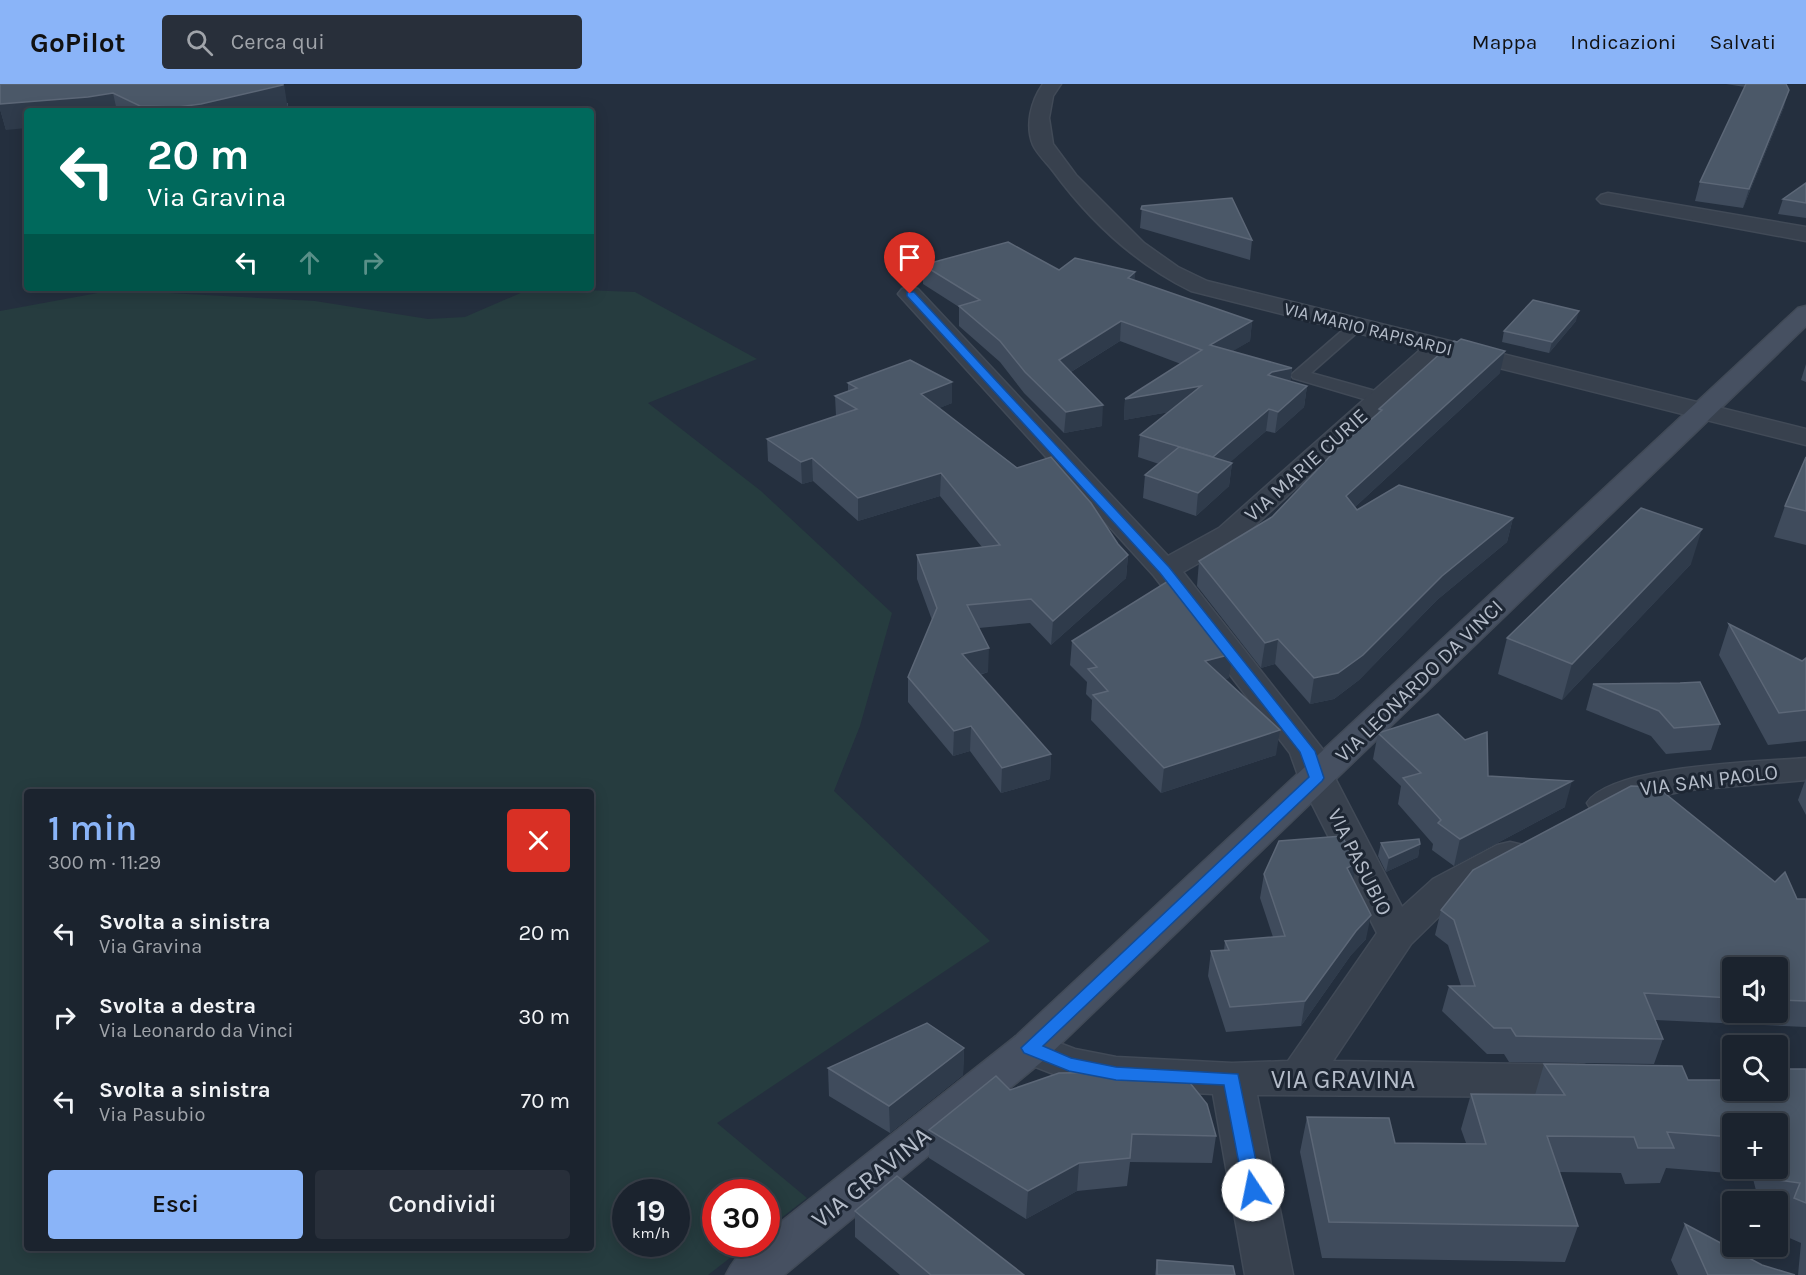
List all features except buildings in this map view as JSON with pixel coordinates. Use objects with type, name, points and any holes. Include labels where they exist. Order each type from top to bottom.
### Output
[{"type":"street","name":"VIA MARIO RAPISARDI","points":[[1052,84],[1044,96],[1039,118],[1043,145],[1069,179],[1152,261],[1199,286],[1806,437]]},
{"type":"street","points":[[1608,199],[1806,234]]},
{"type":"street","name":"VIA PASUBIO","points":[[910,294],[1165,570],[1307,751],[1317,778],[1397,934]]},
{"type":"street","name":"VIA LEONARDO DA VINCI","points":[[1030,1048],[1806,313]]},
{"type":"street","name":"VIA MARIE CURIE","points":[[1165,570],[1229,534],[1438,346]]},
{"type":"street","name":"VIA SAN PAOLO","points":[[1579,817],[1630,790],[1689,779],[1806,769]]},
{"type":"street","points":[[1300,1077],[1397,934],[1446,888],[1538,838]]},
{"type":"street","name":"VIA GRAVINA","points":[[750,1275],[1030,1048],[1069,1064],[1116,1073],[1232,1079],[1300,1077],[1627,1082]]},
{"type":"street","points":[[1232,1079],[1269,1275]]},
{"type":"lane","points":[[1356,326],[1299,375],[1380,398]]},
{"type":"green space","points":[[109,291],[315,301],[428,319],[465,317],[525,291],[635,292],[757,359],[648,403],[761,491],[892,613],[860,726],[834,791],[990,941],[717,1123],[807,1198],[780,1219],[780,1179],[702,1179],[702,1257],[731,1257],[708,1275],[0,1275],[0,311]]},
{"type":"route","points":[[910,294],[1165,570],[1307,751],[1317,778],[1030,1048],[1069,1064],[1116,1073],[1232,1079],[1253,1190]]}]
